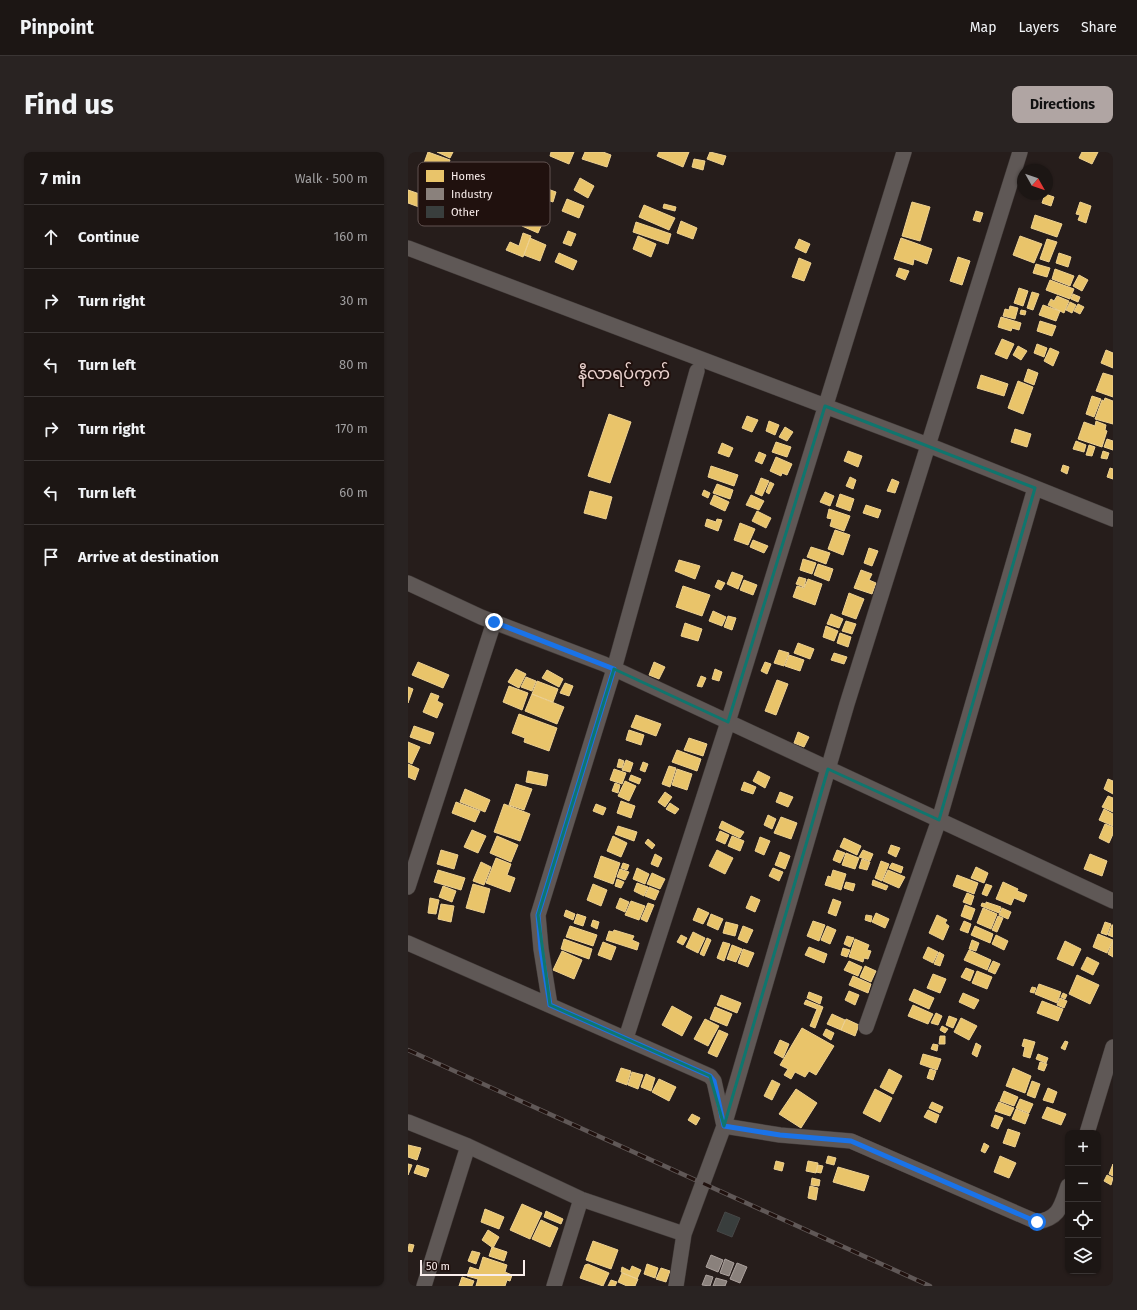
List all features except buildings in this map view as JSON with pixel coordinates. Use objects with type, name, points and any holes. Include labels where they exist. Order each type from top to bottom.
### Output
[{"type":"street","points":[[626,1038],[728,722],[904,152]]},
{"type":"street","points":[[676,1286],[684,1234],[724,1126],[828,769],[1020,152]]},
{"type":"street","points":[[408,248],[928,445],[1113,519]]},
{"type":"street","points":[[550,1005],[541,949],[538,915],[614,669],[697,371]]},
{"type":"street","points":[[866,1027],[939,820],[1035,488]]},
{"type":"street","points":[[408,583],[494,622],[614,669],[1113,901]]},
{"type":"street","points":[[408,887],[494,622]]},
{"type":"street","points":[[408,943],[710,1076],[714,1081],[724,1126]]},
{"type":"street","points":[[1088,1130],[1113,1047]]},
{"type":"street","points":[[408,1122],[468,1146],[580,1199],[684,1234]]},
{"type":"street","points":[[724,1126],[780,1135],[851,1141],[1037,1222],[1049,1220],[1059,1210],[1065,1194]]},
{"type":"street","points":[[424,1286],[468,1146]]},
{"type":"street","points":[[554,1286],[580,1199]]},
{"type":"highlighted area","points":[[825,406],[1035,488],[939,820],[828,769],[724,1126],[710,1076],[550,1005],[538,915],[614,669],[728,722]]},
{"type":"railway","points":[[408,1050],[930,1286]]},
{"type":"district","name":"နီလာရပ်ကွက်","points":[[624,373]]},
{"type":"route","points":[[494,622],[614,669],[538,915],[545,981],[550,1005],[710,1076],[714,1081],[724,1126],[780,1135],[851,1141],[1037,1222]]}]
